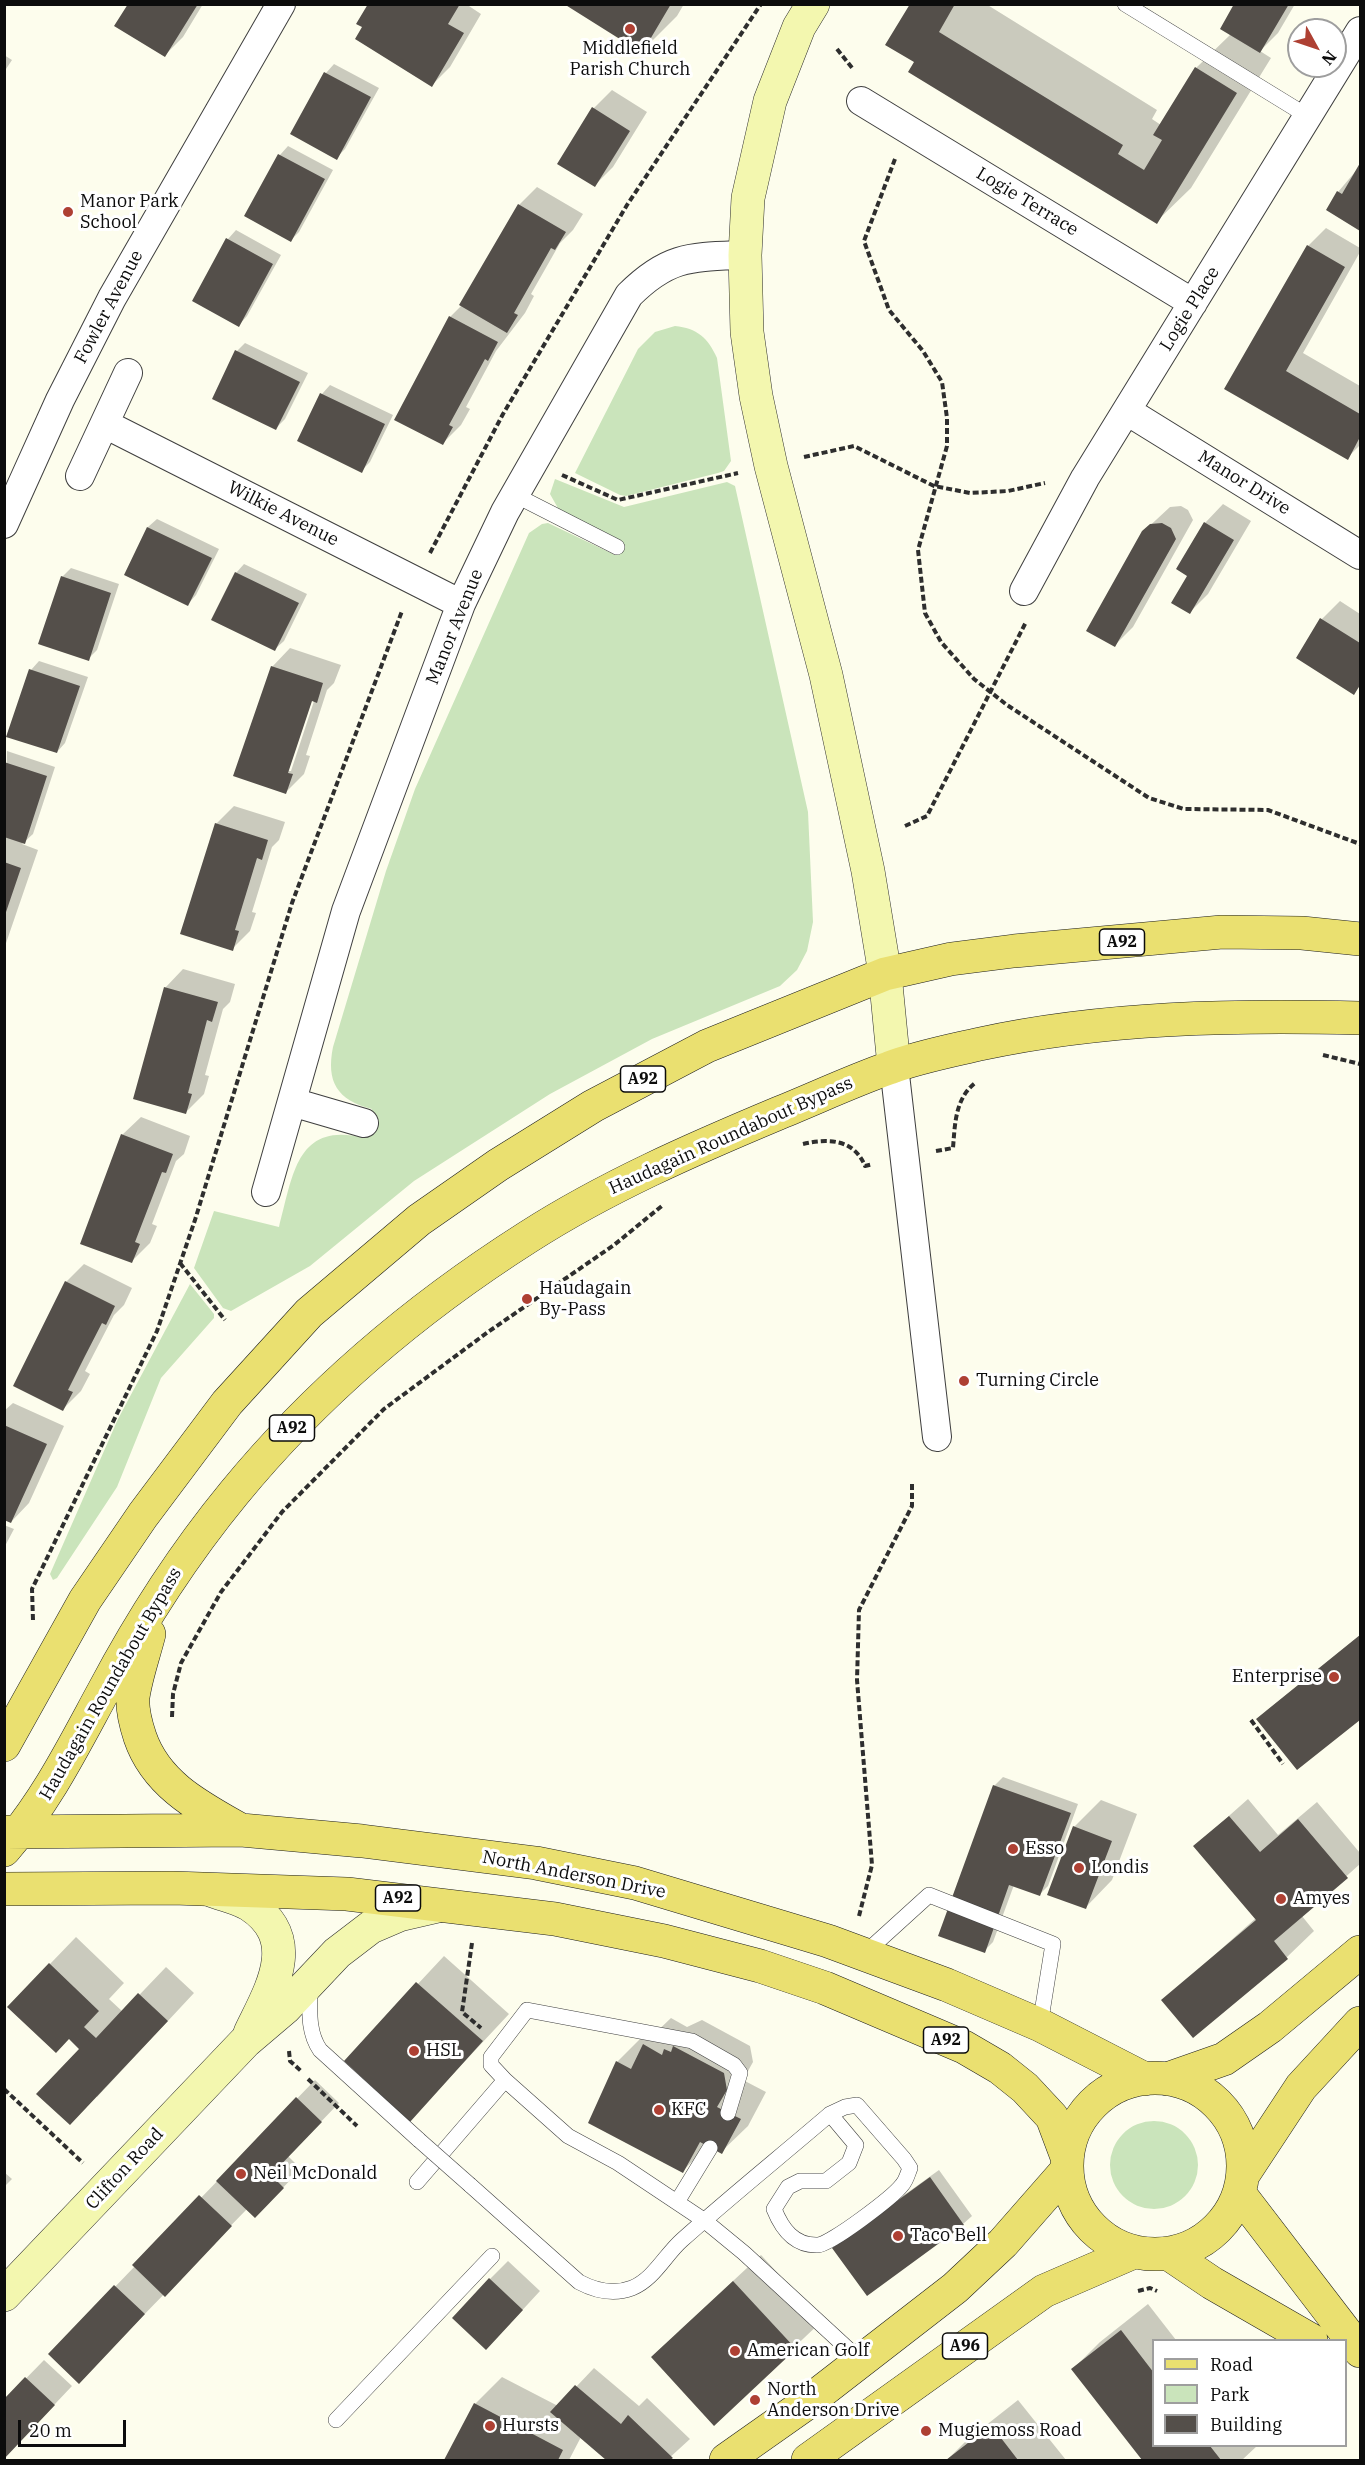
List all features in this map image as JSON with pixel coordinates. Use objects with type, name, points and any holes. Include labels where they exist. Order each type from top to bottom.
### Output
[{"type":"main road","name":"A92","points":[[4,1745],[85,1600],[143,1515],[227,1403],[309,1313],[418,1220],[498,1165],[573,1118],[670,1065],[781,1015],[885,974],[951,959],[1014,951],[1222,932],[1302,933],[1360,939]]},
{"type":"main road","name":"Haudagain Roundabout Bypass","points":[[10,1838],[53,1786],[158,1597],[194,1544],[233,1494],[297,1422],[393,1335],[456,1287],[528,1237],[658,1166],[894,1066],[980,1044],[1064,1029],[1202,1017],[1360,1018]]},
{"type":"main road","points":[[158,1597],[133,1697],[136,1727],[144,1750],[156,1769],[178,1791],[241,1830]]},
{"type":"main road","name":"North Anderson Drive","points":[[10,1838],[241,1830],[362,1841],[537,1863],[635,1883],[758,1918],[947,1985],[1156,2079]]},
{"type":"main road","name":"A92","points":[[4,1889],[208,1888],[336,1893],[448,1904],[555,1919],[664,1941],[760,1966],[825,1988],[964,2047],[1000,2068],[1025,2088],[1052,2117],[1067,2163],[1072,2198],[1086,2222],[1108,2241],[1134,2252],[1169,2254],[1192,2247],[1213,2234],[1229,2215],[1241,2184]]},
{"type":"main road","points":[[1156,2079],[1224,2059],[1270,2027],[1360,1952]]},
{"type":"main road","points":[[1241,2184],[1301,2087],[1360,2023]]},
{"type":"main road","name":"A92","points":[[1067,2163],[1075,2129],[1092,2104],[1116,2087],[1156,2079]]},
{"type":"main road","points":[[1156,2079],[1205,2093],[1227,2115],[1240,2144],[1241,2184],[1360,2351]]},
{"type":"main road","points":[[726,2460],[804,2406],[955,2288],[1002,2243],[1067,2163]]},
{"type":"main road","name":"A96","points":[[808,2460],[1044,2290],[1134,2252]]},
{"type":"main road","points":[[1169,2254],[1212,2283],[1309,2339]]},
{"type":"main road","points":[[1347,2363],[1360,2371]]},
{"type":"street","name":"Fowler Avenue","points":[[4,524],[60,400],[112,298],[281,4]]},
{"type":"street","points":[[806,16],[770,101],[748,198],[745,255],[747,332],[771,466],[826,675],[868,871],[885,974],[937,1437]]},
{"type":"street","name":"Logie Place","points":[[1024,591],[1085,478],[1360,31]]},
{"type":"street","name":"Logie Terrace","points":[[861,101],[1193,303]]},
{"type":"street","name":"Manor Avenue","points":[[266,1192],[346,911],[461,604],[515,495],[629,295],[644,280],[662,268],[690,257],[745,255]]},
{"type":"street","points":[[80,476],[128,373]]},
{"type":"street","name":"Manor Drive","points":[[1127,411],[1360,555]]},
{"type":"street","name":"Wilkie Avenue","points":[[105,424],[461,604]]},
{"type":"street","points":[[292,1102],[364,1123]]},
{"type":"street","name":"Clifton Road","points":[[208,1888],[249,1905],[269,1925],[280,1947],[280,1958],[268,1995],[245,2042]]},
{"type":"street","name":"Clifton Road","points":[[4,2295],[245,2042],[285,2008],[337,1953],[371,1927],[399,1915],[448,1904]]},
{"type":"lane","points":[[1125,4],[1309,117]]},
{"type":"lane","points":[[515,495],[617,547]]},
{"type":"lane","points":[[864,1954],[929,1895],[1053,1944],[1040,2025]]},
{"type":"lane","points":[[309,1983],[310,2025],[313,2040],[320,2050],[565,2271],[592,2289],[620,2292],[635,2287],[705,2221],[830,2115],[845,2107],[857,2105],[910,2168],[903,2184],[845,2231],[819,2245],[796,2241],[782,2227],[774,2210],[788,2187],[800,2181],[826,2181],[849,2163],[856,2145],[830,2115]]},
{"type":"lane","points":[[728,2113],[740,2073],[734,2065],[692,2041],[527,2010],[491,2057],[491,2065],[505,2080],[568,2136],[618,2163],[705,2221],[744,2253],[861,2361]]},
{"type":"lane","points":[[417,2182],[505,2080]]},
{"type":"lane","points":[[677,2202],[710,2148]]},
{"type":"lane","points":[[336,2420],[492,2256]]},
{"type":"path","points":[[897,149],[890,175],[864,241],[889,310],[923,351],[942,382],[947,418],[947,446],[918,550],[925,613],[941,642],[974,679],[992,693],[1149,798],[1184,809],[1268,810],[1360,844]]},
{"type":"path","points":[[534,463],[618,500],[854,446],[934,486],[979,492],[1008,491],[1085,478]]},
{"type":"path","points":[[905,826],[927,816],[992,693],[1032,610],[1024,591]]},
{"type":"path","points":[[1315,1053],[1360,1064]]},
{"type":"path","points":[[953,1148],[957,1109],[967,1089],[976,1082]]},
{"type":"path","points":[[793,1147],[835,1140],[855,1150],[865,1166]]},
{"type":"path","points":[[172,1724],[173,1694],[181,1663],[221,1592],[282,1512],[384,1409],[488,1332],[614,1245],[667,1202]]},
{"type":"path","points":[[180,1263],[225,1320]]},
{"type":"path","points":[[859,1916],[872,1864],[857,1680],[859,1610],[912,1506],[912,1482]]},
{"type":"path","points":[[1251,1720],[1283,1764]]},
{"type":"path","points":[[462,2012],[473,1936]]},
{"type":"path","points":[[290,2061],[357,2126]]},
{"type":"path","points":[[4,2089],[108,2186]]},
{"type":"path","points":[[1129,2293],[1150,2288],[1161,2292]]},
{"type":"green space","points":[[675,326],[690,329],[701,335],[717,358],[731,461],[724,471],[718,473],[626,496],[575,473],[638,349],[655,332]]},
{"type":"green space","points":[[555,479],[624,507],[727,482],[735,486],[808,812],[813,922],[807,951],[797,970],[780,986],[652,1039],[550,1094],[414,1181],[310,1266],[231,1311],[223,1308],[194,1268],[214,1211],[279,1227],[294,1172],[301,1157],[311,1145],[324,1138],[341,1135],[364,1138],[372,1109],[350,1100],[337,1088],[331,1070],[333,1047],[386,871],[415,789],[529,533],[542,524],[548,523],[615,555],[622,541],[559,510],[550,494]]},
{"type":"green space","points":[[190,1284],[214,1314],[214,1318],[161,1378],[117,1487],[57,1578],[53,1580],[50,1574],[118,1419]]},
{"type":"green space","points":[[1154,2121],[1179,2128],[1191,2140],[1198,2165],[1191,2190],[1179,2202],[1154,2209],[1129,2202],[1117,2190],[1110,2165],[1117,2140],[1129,2128]]},
{"type":"building","points":[[128,4],[198,4],[165,57],[114,26]]},
{"type":"building","points":[[368,4],[460,4],[448,24],[464,33],[432,87],[355,39],[362,27],[356,24]]},
{"type":"building","name":"Middlefield Parish Church","points":[[564,4],[671,4],[642,53]]},
{"type":"building","points":[[910,4],[955,4],[939,32],[1123,145],[1118,154],[1144,170],[1162,140],[1153,135],[1195,67],[1237,93],[1157,224],[908,72],[914,62],[885,45]]},
{"type":"building","points":[[1234,4],[1289,4],[1260,53],[1220,29]]},
{"type":"building","points":[[324,72],[371,97],[337,160],[290,134]]},
{"type":"building","points":[[592,107],[630,131],[595,187],[557,164]]},
{"type":"building","points":[[278,154],[325,179],[291,242],[244,216]]},
{"type":"building","points":[[1360,163],[1360,231],[1326,210],[1337,191],[1342,194]]},
{"type":"building","points":[[518,204],[566,232],[555,250],[551,248],[514,313],[518,315],[507,333],[459,305]]},
{"type":"building","points":[[226,238],[273,264],[239,327],[192,301]]},
{"type":"building","points":[[1307,245],[1345,267],[1286,371],[1360,414],[1360,437],[1348,460],[1224,389]]},
{"type":"building","points":[[449,316],[498,342],[488,361],[485,359],[449,425],[453,427],[443,445],[394,420]]},
{"type":"building","points":[[235,350],[300,382],[276,430],[212,399]]},
{"type":"building","points":[[320,393],[385,424],[362,473],[297,441]]},
{"type":"building","points":[[1204,522],[1234,540],[1190,614],[1171,603],[1187,576],[1176,569]]},
{"type":"building","points":[[1162,523],[1171,528],[1176,539],[1115,647],[1086,631],[1142,531],[1150,524]]},
{"type":"building","points":[[147,527],[212,558],[188,606],[124,575]]},
{"type":"building","points":[[235,572],[299,603],[275,651],[211,620]]},
{"type":"building","points":[[61,576],[111,593],[89,661],[38,644]]},
{"type":"building","points":[[1320,618],[1360,643],[1360,685],[1354,695],[1296,658]]},
{"type":"building","points":[[271,666],[323,683],[317,703],[312,701],[288,773],[293,774],[286,794],[233,776]]},
{"type":"building","points":[[29,669],[80,686],[57,753],[6,737]]},
{"type":"building","points":[[4,762],[47,776],[25,844],[4,837]]},
{"type":"building","points":[[215,823],[268,840],[262,860],[257,858],[235,930],[239,931],[233,951],[180,934]]},
{"type":"building","points":[[4,862],[21,868],[5,915],[4,915]]},
{"type":"building","points":[[164,987],[218,1002],[212,1022],[207,1020],[188,1093],[192,1094],[186,1114],[133,1099]]},
{"type":"building","points":[[121,1134],[173,1154],[166,1173],[162,1172],[135,1242],[140,1244],[132,1263],[80,1244]]},
{"type":"building","points":[[65,1281],[115,1306],[106,1325],[102,1323],[68,1390],[73,1392],[63,1411],[13,1386]]},
{"type":"building","points":[[4,1425],[47,1444],[11,1523],[4,1520]]},
{"type":"building","name":"Enterprise","points":[[1360,1635],[1360,1720],[1297,1770],[1256,1719]]},
{"type":"building","name":"Esso","points":[[993,1785],[1071,1813],[1040,1896],[1009,1885],[985,1953],[938,1936]]},
{"type":"building","name":"Amyes","points":[[1229,1816],[1260,1852],[1298,1819],[1348,1878],[1274,1941],[1288,1959],[1193,2038],[1161,2000],[1256,1920],[1193,1846]]},
{"type":"building","name":"Londis","points":[[1073,1826],[1112,1841],[1086,1909],[1047,1895]]},
{"type":"building","points":[[49,1963],[99,2011],[84,2027],[96,2038],[138,1993],[168,2021],[70,2125],[36,2094],[79,2049],[69,2039],[56,2053],[7,2007]]},
{"type":"building","name":"HSL","points":[[416,1982],[483,2041],[410,2122],[344,2061]]},
{"type":"building","name":"KFC","points":[[643,2044],[662,2055],[664,2049],[671,2052],[673,2046],[724,2073],[727,2090],[717,2107],[741,2119],[722,2154],[700,2142],[683,2173],[588,2123],[616,2061],[631,2069]]},
{"type":"building","points":[[296,2097],[322,2122],[271,2175],[284,2188],[255,2218],[216,2181]]},
{"type":"building","name":"Taco Bell","points":[[930,2177],[964,2225],[867,2296],[832,2248]]},
{"type":"building","points":[[199,2195],[232,2226],[165,2297],[132,2265]]},
{"type":"building","points":[[489,2278],[523,2310],[486,2350],[452,2318]]},
{"type":"building","points":[[733,2281],[796,2349],[714,2426],[651,2357]]},
{"type":"building","points":[[114,2285],[145,2314],[79,2384],[48,2354]]},
{"type":"building","points":[[1121,2330],[1152,2370],[1152,2447],[1211,2447],[1221,2460],[1142,2460],[1071,2369]]},
{"type":"building","points":[[25,2377],[55,2405],[4,2459],[4,2399]]},
{"type":"building","points":[[575,2385],[621,2424],[628,2415],[673,2458],[670,2460],[606,2460],[550,2412]]},
{"type":"building","name":"Hursts","points":[[474,2403],[563,2450],[558,2460],[444,2460]]},
{"type":"building","points":[[991,2425],[1018,2460],[946,2460]]},
{"type":"place","name":"Middlefield Parish Church","points":[[630,29]]},
{"type":"place","name":"Manor Park School","points":[[68,212]]},
{"type":"place","name":"Haudagain By-Pass","points":[[527,1299]]},
{"type":"place","name":"Turning Circle","points":[[964,1381]]},
{"type":"place","name":"Enterprise","points":[[1334,1677]]},
{"type":"place","name":"Esso","points":[[1013,1849]]},
{"type":"place","name":"Londis","points":[[1079,1868]]},
{"type":"place","name":"Amyes","points":[[1281,1899]]},
{"type":"place","name":"HSL","points":[[414,2051]]},
{"type":"place","name":"KFC","points":[[659,2110]]},
{"type":"place","name":"Neil McDonald","points":[[241,2174]]},
{"type":"place","name":"Taco Bell","points":[[898,2236]]},
{"type":"place","name":"American Golf","points":[[735,2351]]},
{"type":"place","name":"North Anderson Drive","points":[[755,2400]]},
{"type":"place","name":"Hursts","points":[[490,2426]]},
{"type":"place","name":"Mugiemoss Road","points":[[926,2431]]}]
